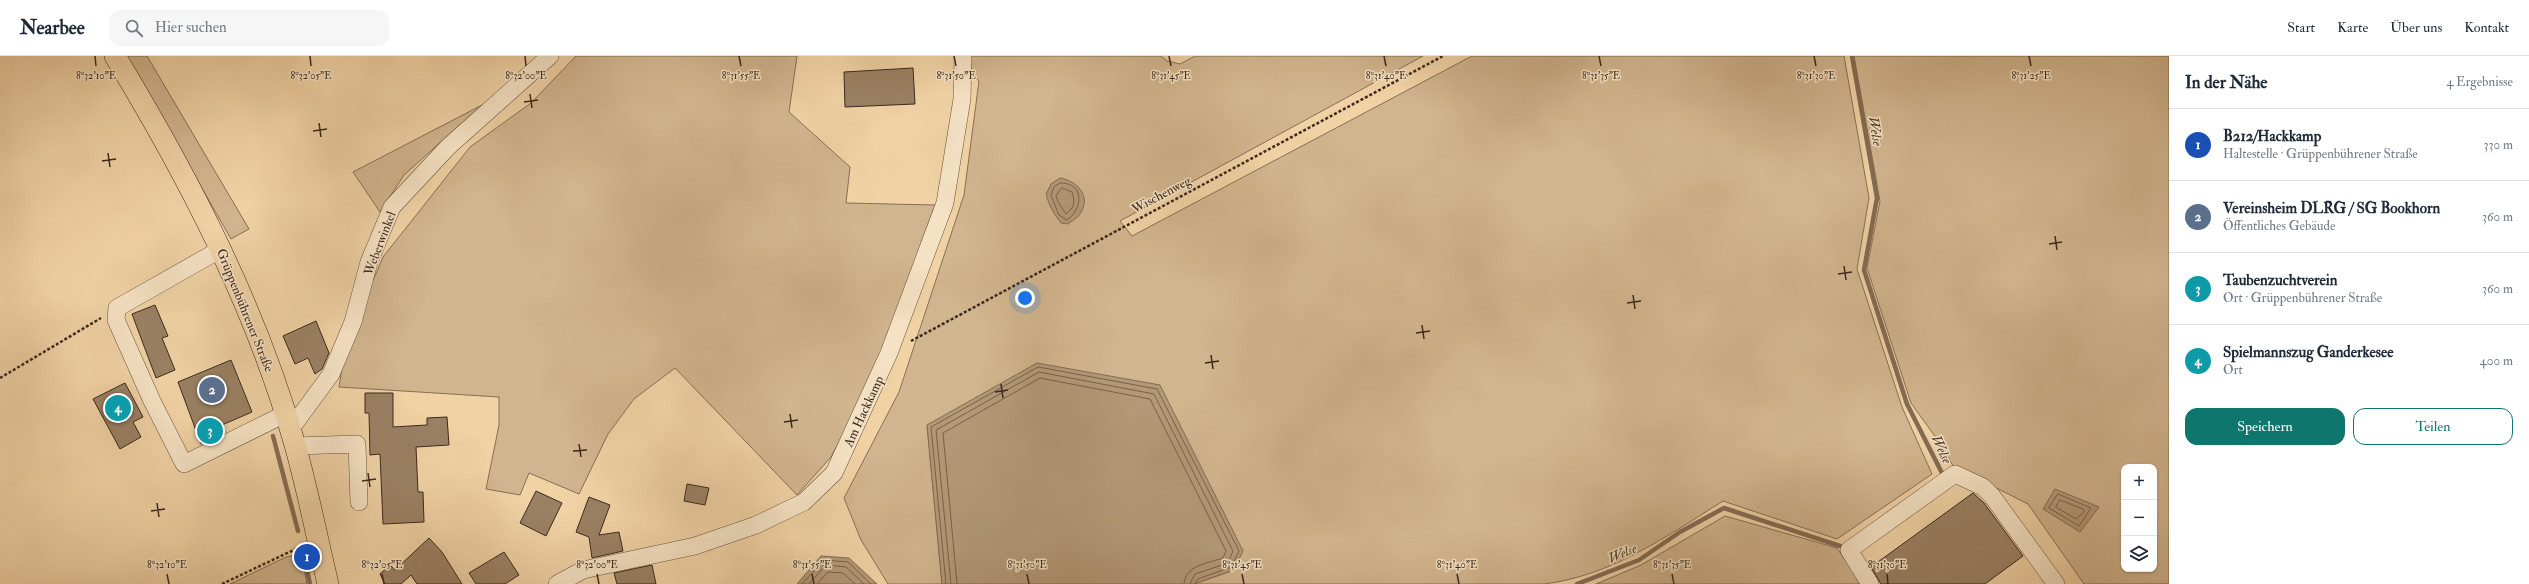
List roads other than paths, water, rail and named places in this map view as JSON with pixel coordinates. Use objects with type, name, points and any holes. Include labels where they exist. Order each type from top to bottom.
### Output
[{"type":"main road","name":"Grüppenbührener Straße","points":[[115,56],[159,128],[221,249],[258,337],[290,430],[328,584]]},
{"type":"street","name":"Weberwinkel","points":[[290,430],[331,374],[353,322],[369,262],[392,207],[448,146],[550,56]]},
{"type":"street","name":"Am Hackkamp","points":[[557,584],[583,570],[695,546],[756,525],[804,502],[834,472],[889,353],[945,203],[962,99],[963,56]]},
{"type":"street","points":[[221,249],[117,308],[116,320],[152,401],[184,464],[290,430],[357,444],[359,502]]},
{"type":"street","points":[[1870,584],[1847,547],[1955,474],[1983,487],[1992,496],[2056,584]]},
{"type":"water","points":[[1060,178],[1072,182],[1081,190],[1083,195],[1084,201],[1080,214],[1068,224],[1061,223],[1058,220],[1050,206],[1046,194],[1051,184]]},
{"type":"water","points":[[1037,363],[1160,385],[1243,551],[1234,570],[1194,584],[942,584],[927,425]]},
{"type":"water","points":[[2055,489],[2099,507],[2080,532],[2043,509]]},
{"type":"water","points":[[821,556],[849,558],[877,584],[797,584]]},
{"type":"waterway","name":"Welse","points":[[1852,56],[1877,198],[1864,270],[1907,404],[1943,475],[1940,477]]},
{"type":"waterway","points":[[273,436],[298,531]]},
{"type":"waterway","name":"Welse","points":[[1577,584],[1639,560],[1680,532],[1724,508],[1843,547],[1847,544]]},
{"type":"waterway","points":[[303,553],[310,584]]},
{"type":"place","name":"Vereinsheim DLRG / SG Bookhorn","points":[[212,390]]},
{"type":"place","name":"Spielmannszug Ganderkesee","points":[[118,408]]},
{"type":"place","name":"Taubenzuchtverein","points":[[210,431]]},
{"type":"place","name":"B212/Hackkamp","points":[[307,557]]}]
